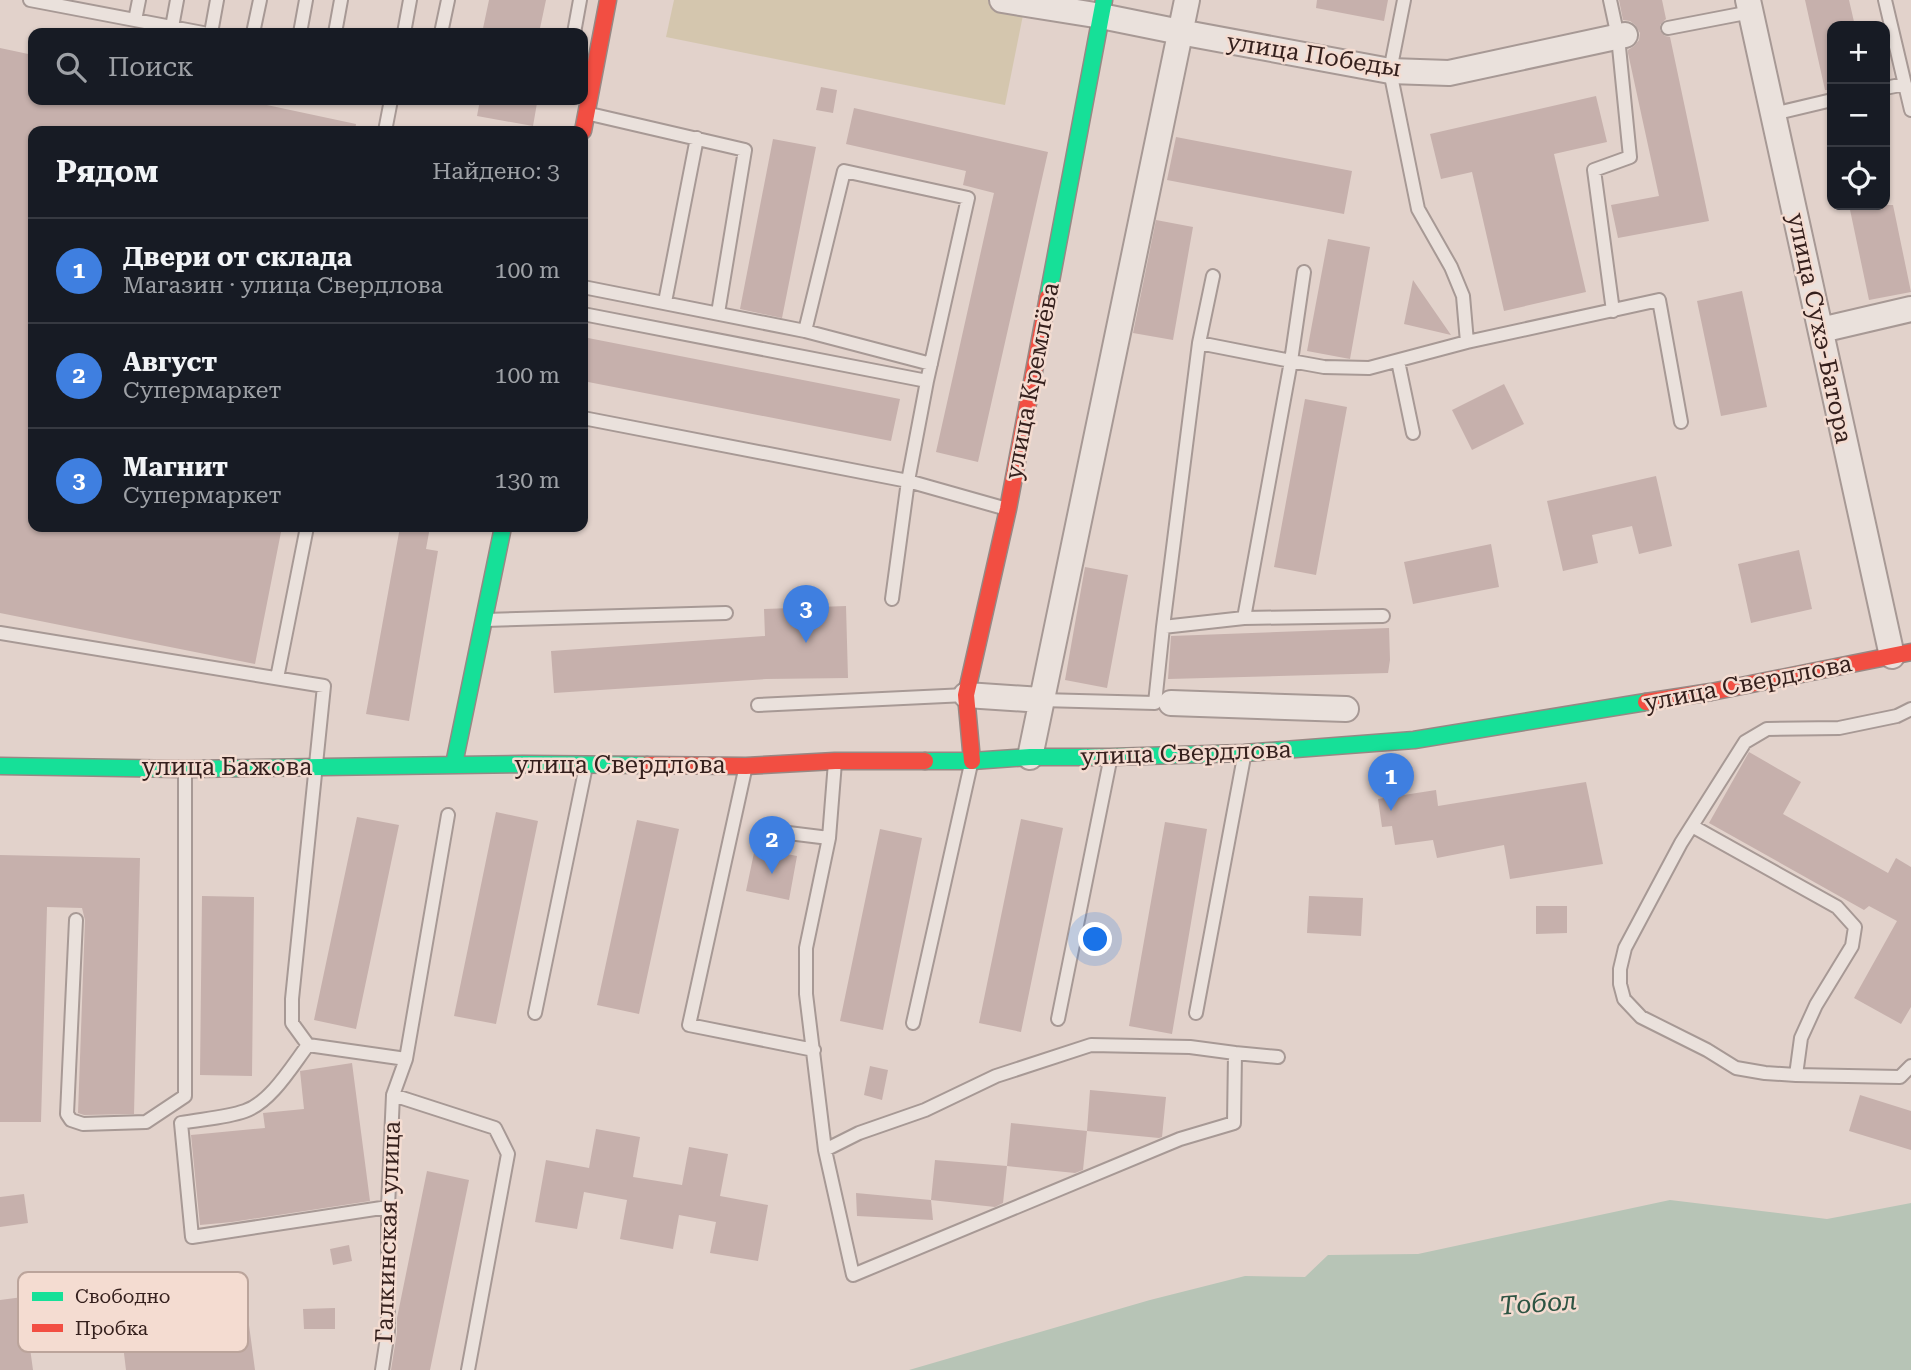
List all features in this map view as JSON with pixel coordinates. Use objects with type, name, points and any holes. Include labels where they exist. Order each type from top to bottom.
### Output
[{"type":"main road","points":[[588,76],[608,0]]},
{"type":"main road","name":"улица Кремлёва","points":[[972,761],[966,695],[1008,509],[1102,8]]},
{"type":"main road","points":[[584,126],[586,105]]},
{"type":"main road","points":[[454,764],[502,532]]},
{"type":"main road","name":"улица Свердлова","points":[[454,764],[746,766],[835,761],[972,761],[1030,757],[1244,753],[1414,740],[1711,692],[1902,654]]},
{"type":"main road","name":"улица Бажова","points":[[0,766],[185,769],[454,764]]},
{"type":"street","points":[[1030,757],[1187,0]]},
{"type":"street","name":"улица Победы","points":[[1009,1],[1102,8],[1180,33],[1390,71],[1449,73],[1621,36]]},
{"type":"street","name":"улица Сухэ-Батора","points":[[1750,6],[1821,330],[1902,654]]},
{"type":"street","points":[[1821,330],[1911,309]]},
{"type":"street","points":[[966,695],[1041,700]]},
{"type":"street","points":[[1163,703],[1346,709]]},
{"type":"lane","points":[[30,0],[66,3],[104,14],[177,28]]},
{"type":"lane","points":[[104,14],[107,0]]},
{"type":"lane","points":[[135,20],[139,0]]},
{"type":"lane","points":[[172,27],[177,0]]},
{"type":"lane","points":[[212,28],[217,0]]},
{"type":"lane","points":[[254,28],[260,0]]},
{"type":"lane","points":[[301,28],[306,0]]},
{"type":"lane","points":[[336,28],[341,0]]},
{"type":"lane","points":[[405,28],[410,0]]},
{"type":"lane","points":[[442,28],[448,0]]},
{"type":"lane","points":[[575,28],[580,0]]},
{"type":"lane","points":[[1404,0],[1390,71],[1418,209],[1451,267],[1463,296],[1467,342]]},
{"type":"lane","points":[[1610,0],[1621,36],[1630,157],[1594,170],[1613,311]]},
{"type":"lane","points":[[1885,0],[1911,110]]},
{"type":"lane","points":[[1668,28],[1750,6]]},
{"type":"lane","points":[[1890,88],[1905,84]]},
{"type":"lane","points":[[1773,114],[1827,101]]},
{"type":"lane","points":[[385,126],[390,105]]},
{"type":"lane","points":[[586,113],[745,150],[718,313]]},
{"type":"lane","points":[[665,303],[697,138]]},
{"type":"lane","points":[[805,331],[844,171],[968,198],[908,481],[892,599]]},
{"type":"lane","points":[[1244,618],[1291,361],[1304,272]]},
{"type":"lane","points":[[1041,700],[1163,703],[1163,627],[1199,343],[1213,276]]},
{"type":"lane","points":[[588,288],[805,331],[931,364]]},
{"type":"lane","points":[[1199,343],[1324,367],[1369,368],[1467,342],[1659,300],[1681,422]]},
{"type":"lane","points":[[588,315],[928,381]]},
{"type":"lane","points":[[1398,361],[1413,433]]},
{"type":"lane","points":[[588,419],[908,481],[1008,509]]},
{"type":"lane","points":[[277,678],[306,532]]},
{"type":"lane","points":[[485,620],[726,613]]},
{"type":"lane","points":[[1163,627],[1244,618],[1383,616]]},
{"type":"lane","points":[[0,633],[324,686],[292,999],[292,1023],[308,1045],[406,1059]]},
{"type":"lane","points":[[758,705],[966,695]]},
{"type":"lane","points":[[1911,709],[1897,716],[1839,728],[1767,729],[1745,742],[1681,843],[1625,948],[1619,984],[1624,999],[1641,1017],[1707,1050],[1736,1068],[1797,1075],[1900,1077],[1911,1066]]},
{"type":"lane","points":[[1196,1013],[1244,753]]},
{"type":"lane","points":[[1058,1019],[1110,757]]},
{"type":"lane","points":[[835,761],[829,838],[806,948],[806,994],[825,1150],[853,1275],[1180,1139],[1234,1123],[1235,1053]]},
{"type":"lane","points":[[913,1023],[972,761]]},
{"type":"lane","points":[[535,1013],[586,765]]},
{"type":"lane","points":[[746,766],[689,1025],[814,1050]]},
{"type":"lane","points":[[76,920],[67,1114],[71,1120],[83,1124],[146,1122],[186,1096],[185,769]]},
{"type":"lane","name":"Галкинская улица","points":[[382,1370],[388,1331],[388,1207],[393,1095],[406,1059],[448,815]]},
{"type":"lane","points":[[1692,826],[1837,907],[1855,927],[1852,946],[1816,1005],[1801,1038],[1797,1075]]},
{"type":"lane","points":[[764,830],[829,838]]},
{"type":"lane","points":[[308,1045],[267,1098],[248,1111],[181,1123],[191,1237],[388,1207]]},
{"type":"lane","points":[[825,1150],[859,1133],[925,1110],[996,1076],[1091,1045],[1190,1047],[1278,1057]]},
{"type":"lane","points":[[393,1095],[495,1128],[509,1154],[468,1370]]},
{"type":"shaded area","points":[[674,0],[1026,0],[1005,105],[666,37]]},
{"type":"water","name":"Тобол","points":[[1670,1200],[1827,1219],[1911,1203],[1911,1370],[909,1370],[1150,1300],[1245,1276],[1305,1277],[1328,1255],[1418,1254]]},
{"type":"building","points":[[489,0],[546,0],[540,28],[483,28]]},
{"type":"building","points":[[1317,0],[1388,0],[1384,21],[1316,8]]},
{"type":"building","points":[[1619,0],[1662,0],[1666,19],[1660,25],[1660,30],[1670,37],[1709,221],[1618,238],[1611,205],[1659,196],[1628,53],[1639,40],[1640,33],[1630,21],[1623,20]]},
{"type":"building","points":[[1805,0],[1849,0],[1854,21],[1827,21],[1825,90]]},
{"type":"building","points":[[0,48],[28,54],[28,105],[267,105],[356,124],[28,126],[28,532],[281,532],[255,664],[0,613]]},
{"type":"building","points":[[821,87],[837,90],[833,113],[816,110]]},
{"type":"building","points":[[1596,96],[1607,142],[1554,154],[1586,292],[1504,311],[1472,172],[1441,179],[1430,134]]},
{"type":"building","points":[[479,105],[537,105],[533,126],[477,116]]},
{"type":"building","points":[[854,108],[1048,152],[978,462],[936,452],[994,193],[963,185],[966,171],[846,144]]},
{"type":"building","points":[[1176,137],[1352,171],[1344,214],[1167,180]]},
{"type":"building","points":[[773,139],[816,147],[782,318],[740,309]]},
{"type":"building","points":[[1890,205],[1893,205],[1911,292],[1869,300],[1850,210],[1890,210]]},
{"type":"building","points":[[1156,220],[1193,227],[1173,340],[1133,333]]},
{"type":"building","points":[[1328,239],[1370,247],[1350,359],[1307,351]]},
{"type":"building","points":[[1413,280],[1451,335],[1404,324]]},
{"type":"building","points":[[1742,291],[1767,407],[1721,416],[1697,301]]},
{"type":"building","points":[[588,338],[900,399],[891,441],[588,382]]},
{"type":"building","points":[[1504,384],[1524,424],[1472,450],[1452,410]]},
{"type":"building","points":[[1305,399],[1347,407],[1316,575],[1274,567]]},
{"type":"building","points":[[1656,476],[1672,546],[1639,554],[1632,526],[1592,535],[1598,563],[1563,571],[1547,501]]},
{"type":"building","points":[[399,532],[429,532],[426,549],[438,551],[409,721],[366,714]]},
{"type":"building","points":[[1491,544],[1499,587],[1413,604],[1404,562]]},
{"type":"building","points":[[1799,550],[1812,609],[1751,623],[1738,564]]},
{"type":"building","points":[[1085,567],[1128,575],[1107,688],[1065,680]]},
{"type":"building","points":[[846,606],[848,678],[766,679],[554,693],[551,651],[765,636],[764,609]]},
{"type":"building","points":[[1389,628],[1388,673],[1168,679],[1171,636]]},
{"type":"building","points":[[1749,752],[1801,782],[1783,814],[1888,873],[1896,858],[1911,867],[1911,1007],[1901,1024],[1854,998],[1897,921],[1869,906],[1864,910],[1709,823]]},
{"type":"building","points":[[1586,782],[1603,864],[1510,879],[1504,845],[1437,858],[1433,840],[1395,845],[1392,826],[1382,827],[1378,799],[1436,790],[1438,806]]},
{"type":"building","points":[[496,812],[538,821],[496,1024],[454,1016]]},
{"type":"building","points":[[357,817],[399,825],[356,1029],[314,1020]]},
{"type":"building","points":[[1021,819],[1063,828],[1021,1032],[979,1023]]},
{"type":"building","points":[[637,820],[679,829],[639,1014],[597,1005]]},
{"type":"building","points":[[1165,822],[1207,829],[1172,1034],[1129,1026]]},
{"type":"building","points":[[880,829],[922,838],[883,1030],[840,1021]]},
{"type":"building","points":[[755,848],[797,856],[789,900],[746,891]]},
{"type":"building","points":[[0,855],[140,858],[134,1114],[78,1113],[85,920],[82,908],[47,907],[41,1122],[0,1122]]},
{"type":"building","points":[[202,896],[254,897],[252,1076],[200,1075]]},
{"type":"building","points":[[1309,896],[1363,898],[1361,936],[1307,933]]},
{"type":"building","points":[[1536,906],[1567,906],[1567,933],[1536,934]]},
{"type":"building","points":[[352,1063],[370,1201],[200,1225],[191,1135],[265,1128],[263,1113],[304,1109],[300,1071]]},
{"type":"building","points":[[870,1066],[888,1070],[882,1100],[864,1095]]},
{"type":"building","points":[[1090,1090],[1166,1097],[1162,1137],[1087,1131]]},
{"type":"building","points":[[1860,1095],[1911,1111],[1911,1150],[1849,1131]]},
{"type":"building","points":[[1011,1123],[1087,1131],[1083,1170],[1075,1173],[1007,1166]]},
{"type":"building","points":[[596,1129],[640,1137],[633,1177],[682,1185],[689,1147],[728,1154],[720,1196],[768,1205],[758,1261],[710,1253],[716,1222],[679,1215],[673,1249],[620,1239],[627,1200],[584,1192],[577,1229],[535,1222],[546,1160],[589,1168]]},
{"type":"building","points":[[935,1160],[1007,1166],[1003,1203],[995,1207],[931,1200]]},
{"type":"building","points":[[427,1171],[469,1180],[430,1370],[391,1370],[397,1318]]},
{"type":"building","points":[[856,1193],[931,1200],[933,1220],[857,1216]]},
{"type":"building","points":[[24,1194],[28,1223],[0,1227],[0,1197]]},
{"type":"building","points":[[349,1245],[352,1261],[333,1265],[330,1249]]},
{"type":"building","points":[[18,1298],[18,1352],[31,1352],[33,1370],[0,1370],[0,1300]]},
{"type":"building","points":[[335,1308],[335,1329],[304,1329],[303,1309]]},
{"type":"building","points":[[248,1318],[255,1370],[126,1370],[124,1352],[248,1352]]},
{"type":"traffic: fast","points":[[1048,297],[1104,0]]},
{"type":"traffic: fast","points":[[454,764],[502,532]]},
{"type":"traffic: fast","points":[[925,761],[1244,753],[1414,740],[1646,702]]},
{"type":"traffic: fast","points":[[0,766],[185,769],[647,765]]},
{"type":"traffic: jam","points":[[588,105],[608,0]]},
{"type":"traffic: jam","points":[[584,126],[588,105]]},
{"type":"traffic: jam","points":[[972,761],[966,695],[1008,509],[1048,297]]},
{"type":"traffic: jam","points":[[1646,702],[1711,692],[1911,652]]},
{"type":"traffic: jam","points":[[647,765],[746,766],[835,761],[925,761]]},
{"type":"place","name":"Магнит","points":[[806,643]]},
{"type":"place","name":"Двери от склада","points":[[1391,811]]},
{"type":"place","name":"Август","points":[[772,874]]}]
